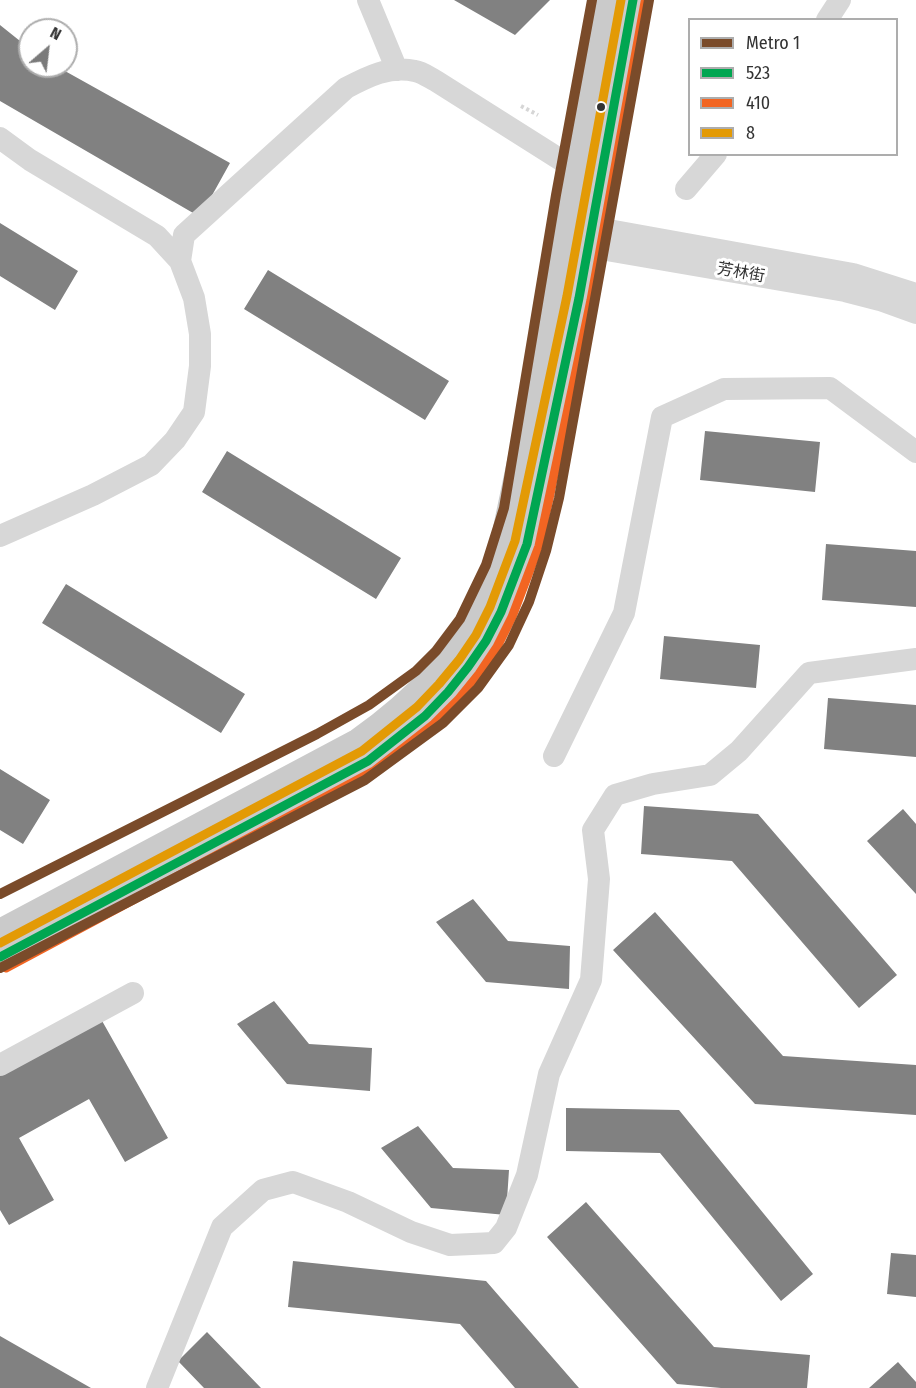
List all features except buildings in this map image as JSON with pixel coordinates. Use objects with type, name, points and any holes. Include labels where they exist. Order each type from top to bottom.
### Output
[{"type":"main road","points":[[0,957],[368,761],[404,736],[434,709],[482,650],[502,614],[516,581],[527,544],[583,236],[609,0]]},
{"type":"main road","points":[[589,177],[633,0]]},
{"type":"main road","points":[[0,933],[358,742],[393,718],[445,666],[484,605],[496,575],[583,236]]},
{"type":"street","points":[[368,0],[396,70]]},
{"type":"street","points":[[827,18],[840,0]]},
{"type":"street","points":[[180,261],[184,235],[346,88],[376,73],[396,70],[416,71],[436,81],[589,177]]},
{"type":"street","points":[[0,138],[30,160],[157,236],[180,261],[194,298],[200,334],[200,366],[194,412],[175,440],[151,465],[93,495],[0,536]]},
{"type":"street","points":[[686,189],[714,156]]},
{"type":"street","points":[[583,236],[853,274],[916,294]]},
{"type":"street","name":"芳林街","points":[[583,236],[845,291],[916,313]]},
{"type":"street","points":[[554,756],[624,613],[662,417],[724,389],[830,388],[916,452]]},
{"type":"street","points":[[157,1388],[222,1227],[263,1190],[293,1182],[348,1202],[411,1232],[450,1245],[494,1244],[506,1228],[527,1175],[549,1074],[591,980],[599,879],[593,830],[615,795],[652,783],[710,775],[739,751],[809,673],[916,658]]},
{"type":"street","points":[[0,1065],[133,993]]},
{"type":"metro line","name":"1","points":[[0,894],[317,734],[369,705],[416,671],[436,651],[460,619],[486,565],[504,508],[556,195],[592,0]]},
{"type":"metro line","name":"1","points":[[0,968],[365,780],[443,723],[478,688],[509,645],[529,602],[546,551],[559,498],[649,0]]},
{"type":"transit line","name":"8","points":[[0,943],[362,751],[417,707],[459,660],[476,635],[490,607],[515,541],[567,296],[621,0]]},
{"type":"transit line","name":"523","points":[[0,957],[368,761],[425,716],[448,692],[486,641],[501,612],[527,544],[579,298],[633,0]]},
{"type":"transit line","name":"410","points":[[6,968],[374,771],[434,724],[458,700],[497,647],[512,617],[539,546],[591,300],[645,2]]}]
